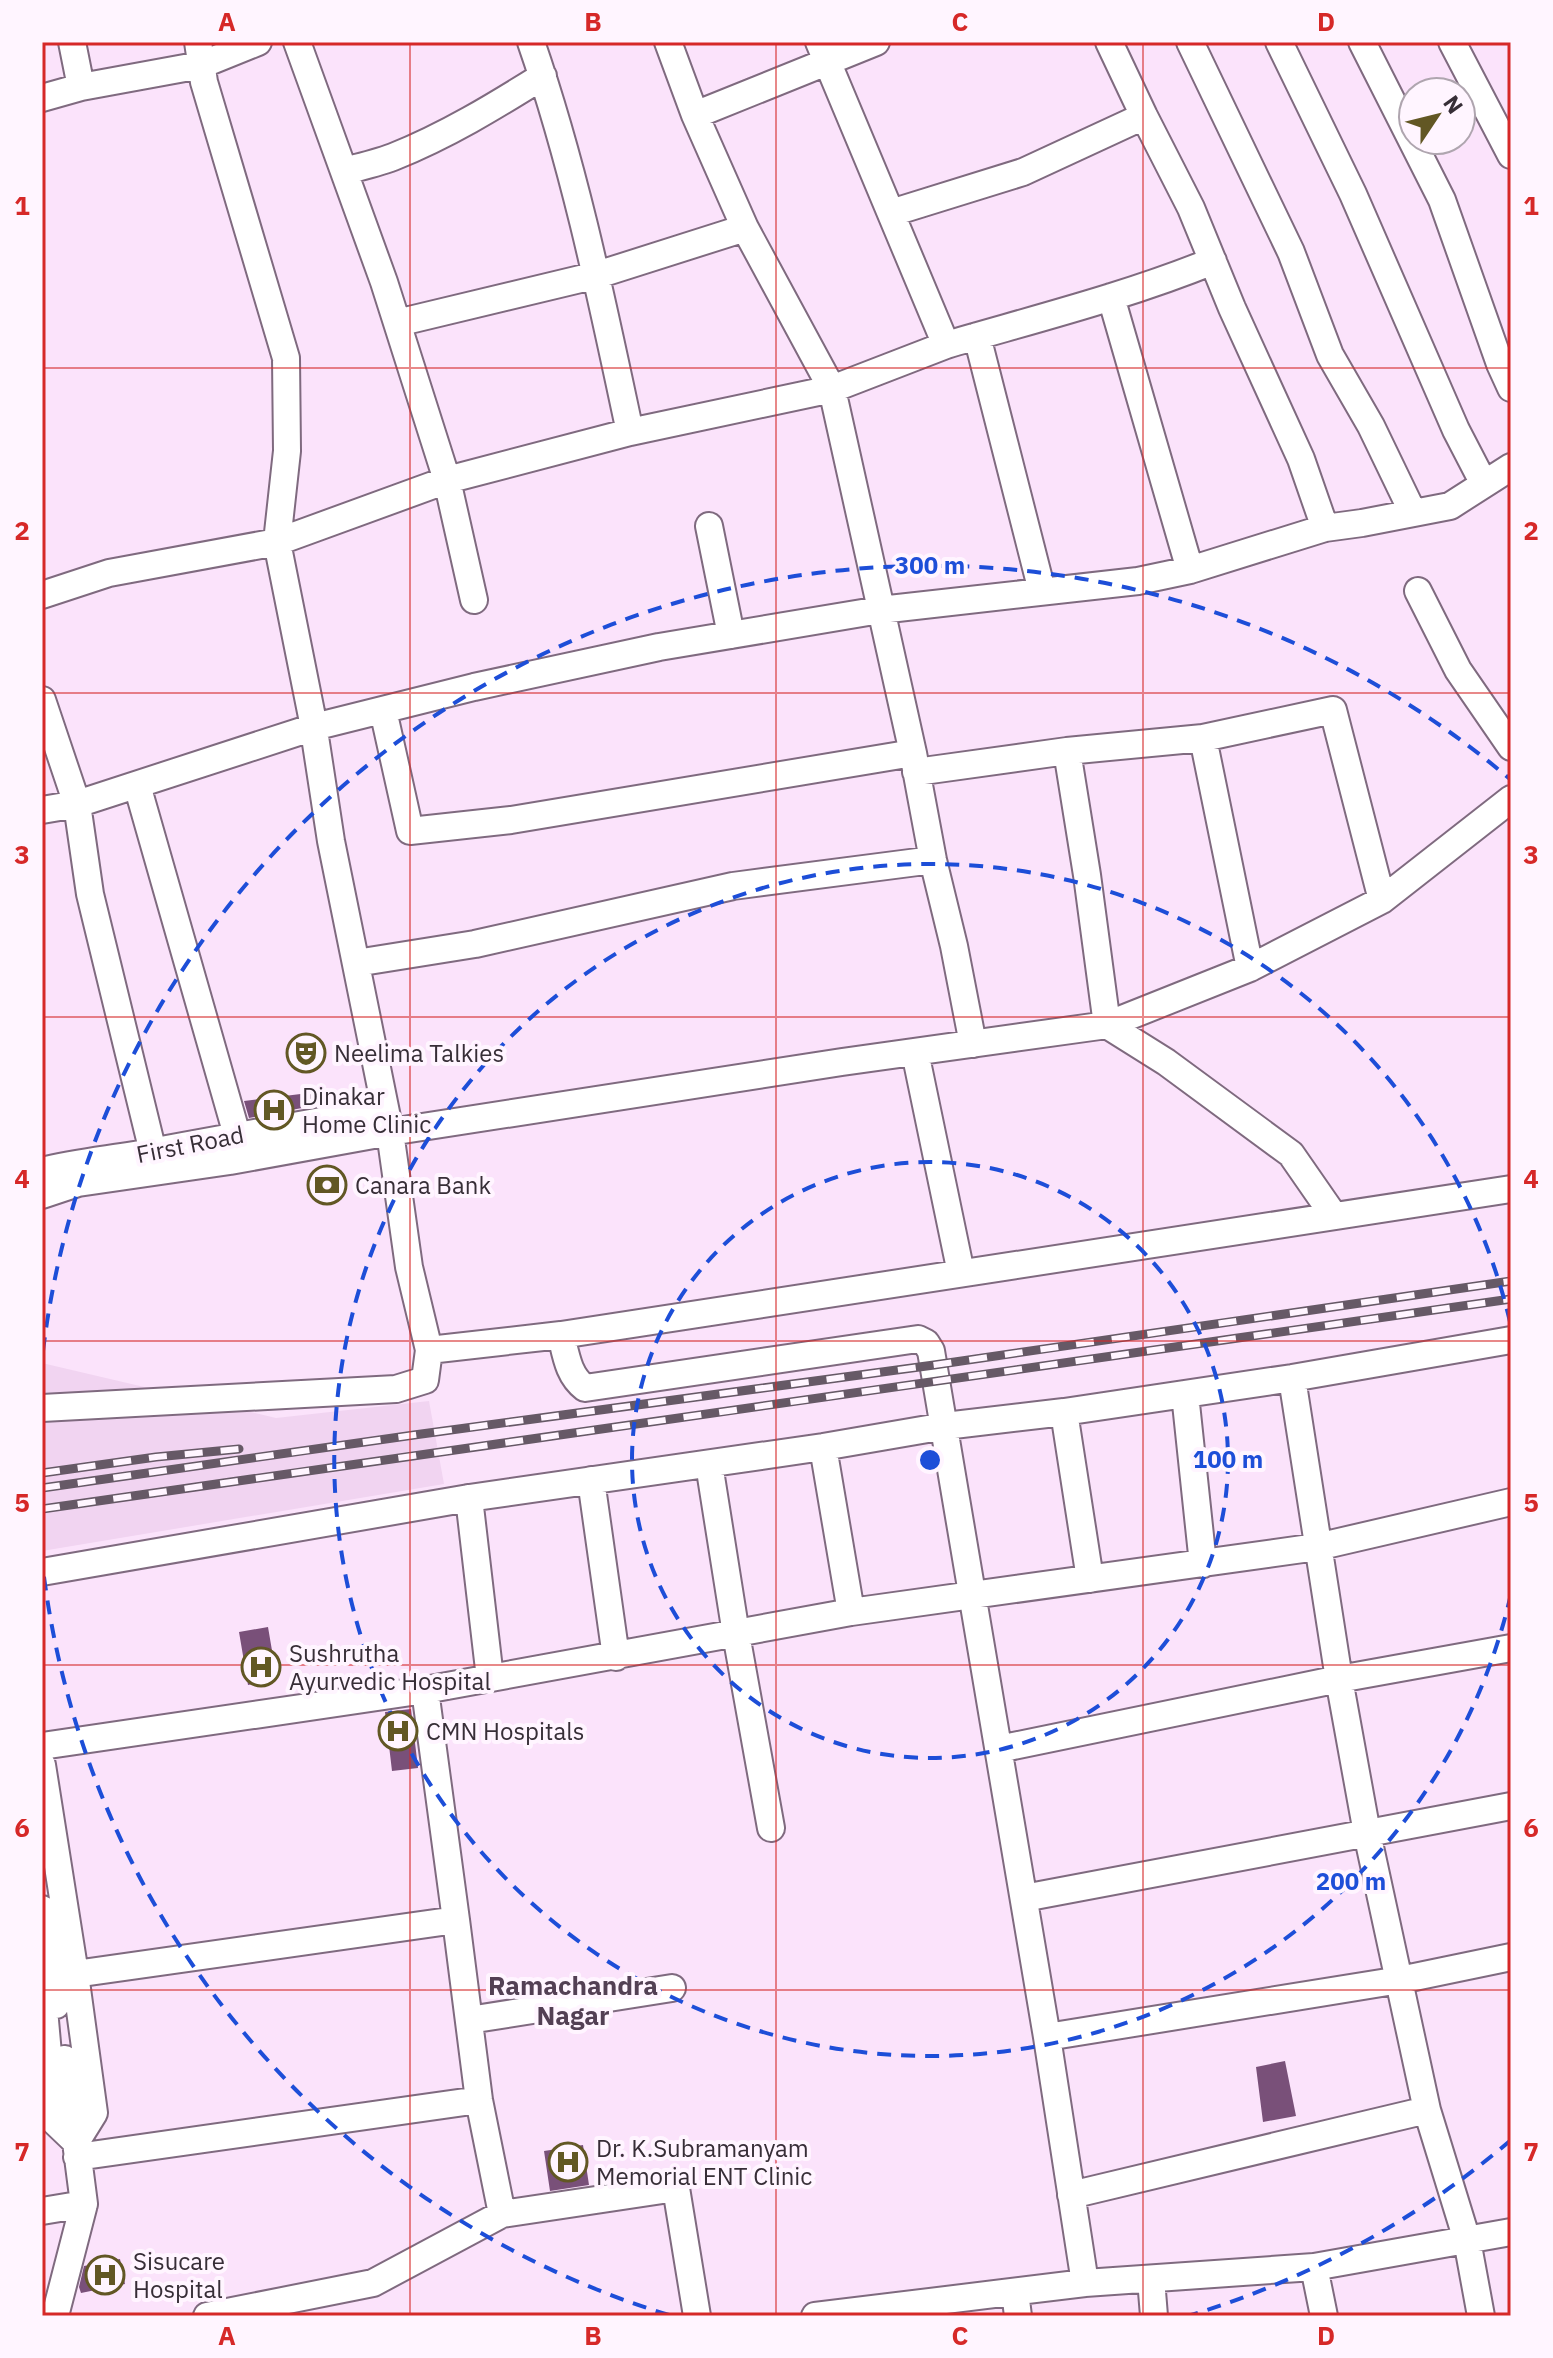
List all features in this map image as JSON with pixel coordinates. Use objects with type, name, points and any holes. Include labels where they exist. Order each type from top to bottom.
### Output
[{"type":"street","points":[[72,42],[81,87]]},
{"type":"street","points":[[42,98],[199,54],[258,42]]},
{"type":"street","points":[[297,42],[397,323],[447,480],[474,600]]},
{"type":"street","points":[[531,42],[597,275],[630,432]]},
{"type":"street","points":[[668,42],[695,115],[745,228],[832,389],[915,762],[973,1044]]},
{"type":"street","points":[[695,115],[823,52],[876,42]]},
{"type":"street","points":[[1109,42],[1191,208],[1301,459],[1325,528]]},
{"type":"street","points":[[1190,42],[1291,252],[1330,355],[1371,426],[1413,513]]},
{"type":"street","points":[[1279,42],[1353,194],[1456,430],[1484,484]]},
{"type":"street","points":[[1362,42],[1442,200],[1511,388]]},
{"type":"street","points":[[1452,42],[1511,155]]},
{"type":"street","points":[[823,52],[946,345]]},
{"type":"street","points":[[42,1408],[396,1389],[425,1380],[429,1350],[409,1267],[387,1121],[331,841],[314,727],[277,542],[287,451],[286,358],[199,54]]},
{"type":"street","points":[[344,171],[391,157],[436,138],[543,76]]},
{"type":"street","points":[[891,213],[1023,172],[1144,116]]},
{"type":"street","points":[[397,323],[597,275],[745,228]]},
{"type":"street","points":[[42,595],[109,573],[277,542],[447,480],[630,432],[832,389],[946,345],[1111,297],[1213,261]]},
{"type":"street","points":[[1111,297],[1190,570]]},
{"type":"street","points":[[977,336],[1042,591]]},
{"type":"street","points":[[42,810],[77,804],[314,727],[474,687],[659,647],[880,610],[1138,581],[1190,570],[1325,528],[1450,506],[1511,467]]},
{"type":"street","points":[[709,526],[731,635]]},
{"type":"street","points":[[1418,591],[1458,670],[1511,747]]},
{"type":"street","points":[[42,700],[77,804],[90,894],[153,1152]]},
{"type":"street","points":[[383,710],[410,831],[511,820],[725,783],[915,762],[1203,738],[1333,710],[1382,900]]},
{"type":"street","points":[[1203,738],[1250,968]]},
{"type":"street","points":[[1067,751],[1107,1025]]},
{"type":"street","points":[[137,785],[237,1135]]},
{"type":"street","points":[[42,1195],[78,1183],[341,1141],[387,1121],[1107,1025],[1250,968],[1382,900],[1511,799]]},
{"type":"street","points":[[356,963],[475,944],[733,886],[933,860]]},
{"type":"street","points":[[1107,1025],[1166,1062],[1291,1154],[1334,1216]]},
{"type":"street","points":[[915,1052],[961,1273]]},
{"type":"street","name":"First Road","points":[[42,1171],[237,1135],[387,1121]]},
{"type":"street","points":[[429,1350],[561,1335],[1511,1189]]},
{"type":"street","points":[[561,1335],[571,1373],[585,1388],[918,1339],[926,1343],[931,1351],[974,1595],[1085,2283]]},
{"type":"street","points":[[42,1572],[469,1498],[823,1447],[945,1426],[1064,1412],[1292,1378],[1511,1340]]},
{"type":"street","points":[[1292,1378],[1317,1547],[1367,1833],[1427,2110],[1467,2240],[1481,2316]]},
{"type":"street","points":[[1185,1394],[1203,1564]]},
{"type":"street","points":[[1064,1412],[1090,1579]]},
{"type":"street","points":[[823,1447],[851,1612]]},
{"type":"street","points":[[709,1464],[771,1828]]},
{"type":"street","points":[[591,1480],[616,1657]]},
{"type":"street","points":[[469,1498],[490,1678]]},
{"type":"street","points":[[42,1746],[425,1690],[851,1612],[1317,1547],[1511,1502]]},
{"type":"street","points":[[999,1749],[1339,1679],[1511,1648]]},
{"type":"street","points":[[425,1690],[479,2100],[502,2214]]},
{"type":"street","points":[[42,1765],[94,2113],[76,2149]]},
{"type":"street","points":[[1024,1898],[1511,1806]]},
{"type":"street","points":[[42,1909],[84,2204],[55,2316]]},
{"type":"street","points":[[75,1974],[456,1920]]},
{"type":"street","points":[[1047,2037],[1400,1980],[1511,1957]]},
{"type":"street","points":[[42,1987],[54,2121],[76,2149]]},
{"type":"street","points":[[469,2020],[672,1988]]},
{"type":"street","points":[[76,2149],[479,2100]]},
{"type":"street","points":[[1071,2195],[1427,2110]]},
{"type":"street","points":[[207,2316],[373,2283],[502,2214],[676,2188],[697,2316]]},
{"type":"street","points":[[42,2211],[84,2204]]},
{"type":"street","points":[[815,2316],[1017,2304],[1085,2283],[1314,2267],[1511,2232]]},
{"type":"street","points":[[1314,2267],[1324,2316]]},
{"type":"street","points":[[1151,2279],[1154,2316]]},
{"type":"shaded area","points":[[42,1363],[276,1418],[429,1401],[444,1484],[42,1551]]},
{"type":"building","points":[[333,1090],[334,1102],[249,1118],[244,1101]]},
{"type":"building","points":[[268,1627],[277,1680],[248,1685],[239,1632]]},
{"type":"building","points":[[411,1709],[418,1768],[392,1771],[385,1712]]},
{"type":"building","points":[[1285,2061],[1296,2116],[1263,2122],[1256,2067]]},
{"type":"building","points":[[583,2145],[589,2185],[550,2191],[544,2151]]},
{"type":"building","points":[[120,2259],[125,2284],[81,2293],[79,2287],[84,2266]]},
{"type":"railway","points":[[42,1488],[934,1365],[1511,1281]]},
{"type":"railway","points":[[42,1509],[1511,1299]]},
{"type":"railway","points":[[42,1473],[239,1449]]},
{"type":"place","name":"Neelima Talkies","points":[[306,1053]]},
{"type":"place","name":"Dinakar Home Clinic","points":[[274,1110]]},
{"type":"place","name":"Canara Bank","points":[[327,1185]]},
{"type":"place","name":"Sushrutha Ayurvedic Hospital","points":[[261,1667]]},
{"type":"place","name":"CMN Hospitals","points":[[398,1731]]},
{"type":"place","name":"Dr. K.Subramanyam Memorial ENT Clinic","points":[[568,2162]]},
{"type":"place","name":"Sisucare Hospital","points":[[105,2275]]},
{"type":"district","name":"Ramachandra Nagar","points":[[573,2000]]}]
